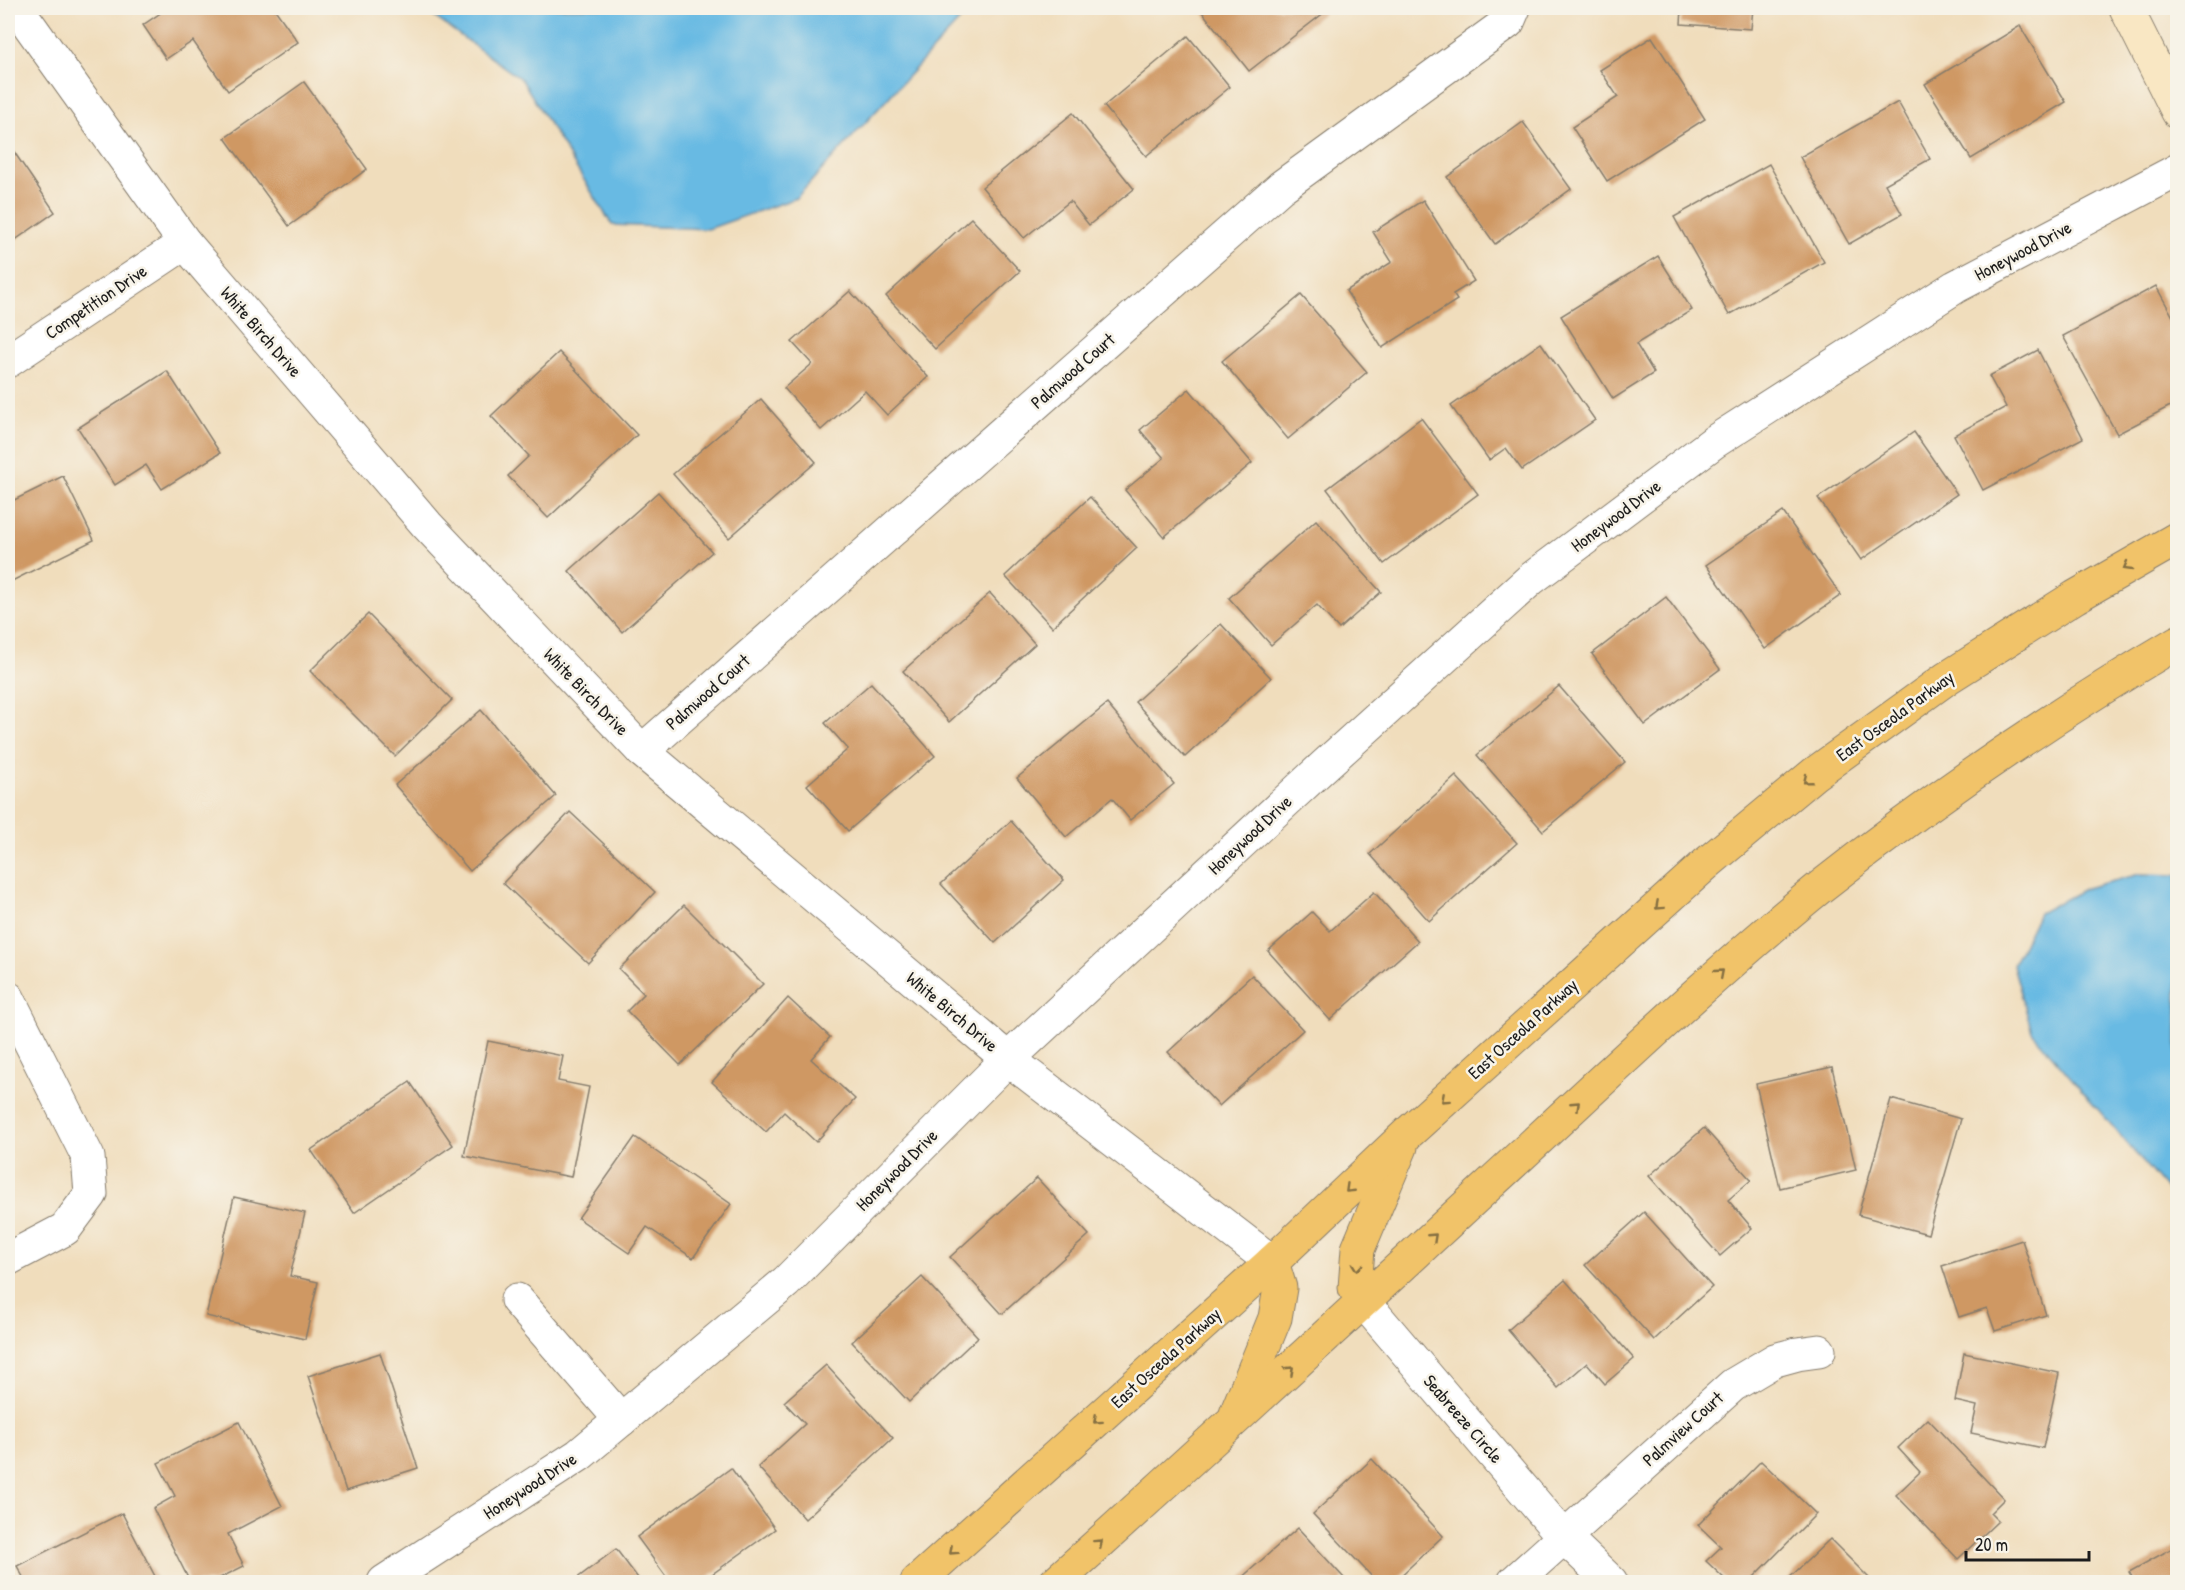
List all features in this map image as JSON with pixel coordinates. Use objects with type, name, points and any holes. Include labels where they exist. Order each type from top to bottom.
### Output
[{"type":"main road","name":"East Osceola Parkway","points":[[918,1582],[1272,1262],[1407,1134],[1706,864],[1814,774],[1947,678],[2075,597],[2178,538]]},
{"type":"main road","points":[[1056,1582],[1232,1424],[1705,986],[1819,889],[1879,842],[2000,754],[2063,712],[2178,642]]},
{"type":"main road","points":[[1363,1301],[1354,1288],[1359,1249],[1407,1134]]},
{"type":"main road","points":[[1232,1424],[1275,1318],[1280,1288],[1272,1262]]},
{"type":"street","name":"White Birch Drive","points":[[17,8],[185,243],[427,525],[642,751],[1008,1059],[1272,1262]]},
{"type":"street","name":"Palmwood Court","points":[[642,751],[1281,187],[1508,21],[1514,8]]},
{"type":"street","points":[[2126,8],[2178,112]]},
{"type":"street","name":"Honeywood Drive","points":[[384,1582],[579,1455],[786,1282],[1008,1059],[1307,782],[1531,579],[1714,442],[1955,287],[2178,170]]},
{"type":"street","name":"Competition Drive","points":[[8,362],[185,243]]},
{"type":"street","points":[[8,998],[88,1157],[91,1194],[65,1229],[8,1259]]},
{"type":"street","points":[[517,1300],[621,1420]]},
{"type":"street","name":"Seabreeze Circle","points":[[1363,1301],[1563,1536],[1611,1582]]},
{"type":"street","name":"Palmview Court","points":[[1563,1536],[1732,1385],[1775,1360],[1819,1351]]},
{"type":"street","points":[[1514,1582],[1563,1536]]},
{"type":"water","points":[[422,8],[971,8],[796,198],[708,229],[612,225],[522,80]]},
{"type":"water","points":[[2140,874],[2177,875],[2177,1202],[2032,1032],[2013,965],[2039,913],[2086,888]]},
{"type":"building","points":[[168,8],[274,8],[298,42],[228,91],[193,41],[166,59],[143,25]]},
{"type":"building","points":[[1199,8],[1330,8],[1249,71]]},
{"type":"building","points":[[1682,8],[1753,8],[1751,29],[1681,24]]},
{"type":"building","points":[[2020,26],[2066,102],[1971,159],[1925,84]]},
{"type":"building","points":[[1188,36],[1230,87],[1146,156],[1104,106]]},
{"type":"building","points":[[1652,37],[1705,119],[1607,181],[1572,127],[1618,97],[1600,70]]},
{"type":"building","points":[[304,82],[367,169],[289,226],[225,138]]},
{"type":"building","points":[[1898,102],[1930,159],[1885,184],[1902,214],[1849,244],[1800,157]]},
{"type":"building","points":[[1073,113],[1134,189],[1089,225],[1070,201],[1024,238],[982,187]]},
{"type":"building","points":[[1523,122],[1571,189],[1495,244],[1447,177]]},
{"type":"building","points":[[8,143],[55,212],[8,245]]},
{"type":"building","points":[[1769,164],[1824,262],[1729,315],[1674,217]]},
{"type":"building","points":[[1423,200],[1474,281],[1453,294],[1457,300],[1382,348],[1346,291],[1392,262],[1373,232]]},
{"type":"building","points":[[971,218],[1020,271],[935,349],[886,296]]},
{"type":"building","points":[[1658,256],[1692,310],[1636,344],[1654,373],[1613,399],[1561,316]]},
{"type":"building","points":[[2156,286],[2178,326],[2178,402],[2117,434],[2063,336]]},
{"type":"building","points":[[850,291],[928,377],[887,415],[865,391],[821,430],[784,388],[812,364],[792,342]]},
{"type":"building","points":[[1301,295],[1367,372],[1288,439],[1222,361]]},
{"type":"building","points":[[1541,343],[1595,420],[1522,470],[1506,448],[1489,460],[1451,406]]},
{"type":"building","points":[[2038,350],[2083,438],[1983,490],[1954,435],[2006,407],[1989,376]]},
{"type":"building","points":[[559,352],[637,435],[548,518],[508,476],[529,456],[491,416]]},
{"type":"building","points":[[167,371],[220,453],[162,489],[146,465],[115,485],[78,428]]},
{"type":"building","points":[[1189,389],[1252,463],[1164,537],[1125,490],[1164,458],[1140,430]]},
{"type":"building","points":[[761,399],[816,462],[729,538],[673,474]]},
{"type":"building","points":[[1421,418],[1478,494],[1384,564],[1327,489]]},
{"type":"building","points":[[1914,432],[1957,494],[1861,560],[1818,498]]},
{"type":"building","points":[[63,476],[94,540],[8,583],[8,503]]},
{"type":"building","points":[[658,492],[712,552],[622,632],[569,571]]},
{"type":"building","points":[[1090,497],[1137,548],[1052,627],[1005,576]]},
{"type":"building","points":[[1783,512],[1841,595],[1765,649],[1706,565]]},
{"type":"building","points":[[1316,520],[1381,592],[1339,629],[1317,605],[1271,645],[1229,598]]},
{"type":"building","points":[[990,593],[1035,644],[949,722],[903,671]]},
{"type":"building","points":[[1666,597],[1720,669],[1645,725],[1592,654]]},
{"type":"building","points":[[368,614],[452,700],[395,756],[310,671]]},
{"type":"building","points":[[1221,624],[1271,678],[1185,757],[1135,702]]},
{"type":"building","points":[[871,683],[935,756],[848,831],[807,785],[848,749],[825,723]]},
{"type":"building","points":[[1559,686],[1625,762],[1543,831],[1477,755]]},
{"type":"building","points":[[1107,704],[1174,784],[1130,820],[1112,798],[1066,837],[1017,778]]},
{"type":"building","points":[[481,710],[556,796],[470,871],[395,785]]},
{"type":"building","points":[[1456,776],[1517,843],[1429,921],[1370,854]]},
{"type":"building","points":[[570,812],[655,892],[588,963],[503,883]]},
{"type":"building","points":[[1011,821],[1064,880],[995,943],[941,884]]},
{"type":"building","points":[[1374,892],[1418,941],[1330,1020],[1268,951],[1312,912],[1330,931]]},
{"type":"building","points":[[684,905],[763,984],[680,1065],[627,1011],[644,994],[619,969]]},
{"type":"building","points":[[1252,975],[1303,1030],[1219,1106],[1168,1052]]},
{"type":"building","points":[[788,998],[830,1037],[811,1059],[855,1099],[816,1142],[784,1112],[766,1132],[712,1082]]},
{"type":"building","points":[[488,1041],[563,1056],[558,1081],[589,1087],[571,1177],[464,1156]]},
{"type":"building","points":[[1832,1067],[1856,1170],[1780,1188],[1756,1084]]},
{"type":"building","points":[[410,1082],[453,1145],[354,1213],[311,1150]]},
{"type":"building","points":[[1891,1099],[1961,1119],[1928,1234],[1858,1215]]},
{"type":"building","points":[[1704,1128],[1751,1180],[1728,1200],[1752,1228],[1720,1256],[1649,1176]]},
{"type":"building","points":[[635,1137],[731,1204],[693,1258],[647,1227],[629,1253],[578,1218]]},
{"type":"building","points":[[1037,1178],[1089,1235],[1002,1314],[950,1257]]},
{"type":"building","points":[[234,1197],[305,1213],[290,1276],[318,1282],[305,1339],[206,1316]]},
{"type":"building","points":[[1644,1212],[1712,1287],[1654,1340],[1585,1265]]},
{"type":"building","points":[[2022,1240],[2046,1315],[1995,1331],[1987,1308],[1959,1317],[1942,1266]]},
{"type":"building","points":[[922,1277],[978,1337],[909,1402],[852,1342]]},
{"type":"building","points":[[1565,1280],[1634,1359],[1605,1384],[1587,1363],[1558,1388],[1508,1330]]},
{"type":"building","points":[[380,1353],[418,1468],[346,1491],[308,1376]]},
{"type":"building","points":[[1964,1353],[2059,1373],[2043,1448],[1971,1433],[1977,1406],[1955,1401]]},
{"type":"building","points":[[826,1365],[893,1438],[805,1519],[758,1467],[805,1424],[784,1402]]},
{"type":"building","points":[[1928,1419],[2004,1499],[1990,1513],[1998,1521],[1958,1559],[1896,1495],[1920,1472],[1898,1448]]},
{"type":"building","points":[[239,1422],[282,1506],[228,1534],[244,1566],[212,1582],[190,1582],[153,1508],[175,1496],[158,1463]]},
{"type":"building","points":[[1372,1459],[1443,1536],[1394,1582],[1377,1582],[1313,1514]]},
{"type":"building","points":[[1761,1461],[1816,1514],[1749,1582],[1728,1582],[1706,1561],[1721,1547],[1698,1525]]},
{"type":"building","points":[[731,1468],[775,1529],[701,1582],[670,1582],[637,1537]]},
{"type":"building","points":[[122,1513],[158,1582],[26,1582],[17,1566]]},
{"type":"building","points":[[1298,1528],[1344,1578],[1340,1582],[1241,1582],[1239,1580]]},
{"type":"building","points":[[1830,1539],[1873,1582],[1785,1582]]},
{"type":"building","points":[[2178,1545],[2178,1582],[2135,1582],[2129,1572]]},
{"type":"building","points":[[616,1549],[641,1582],[572,1582]]}]
